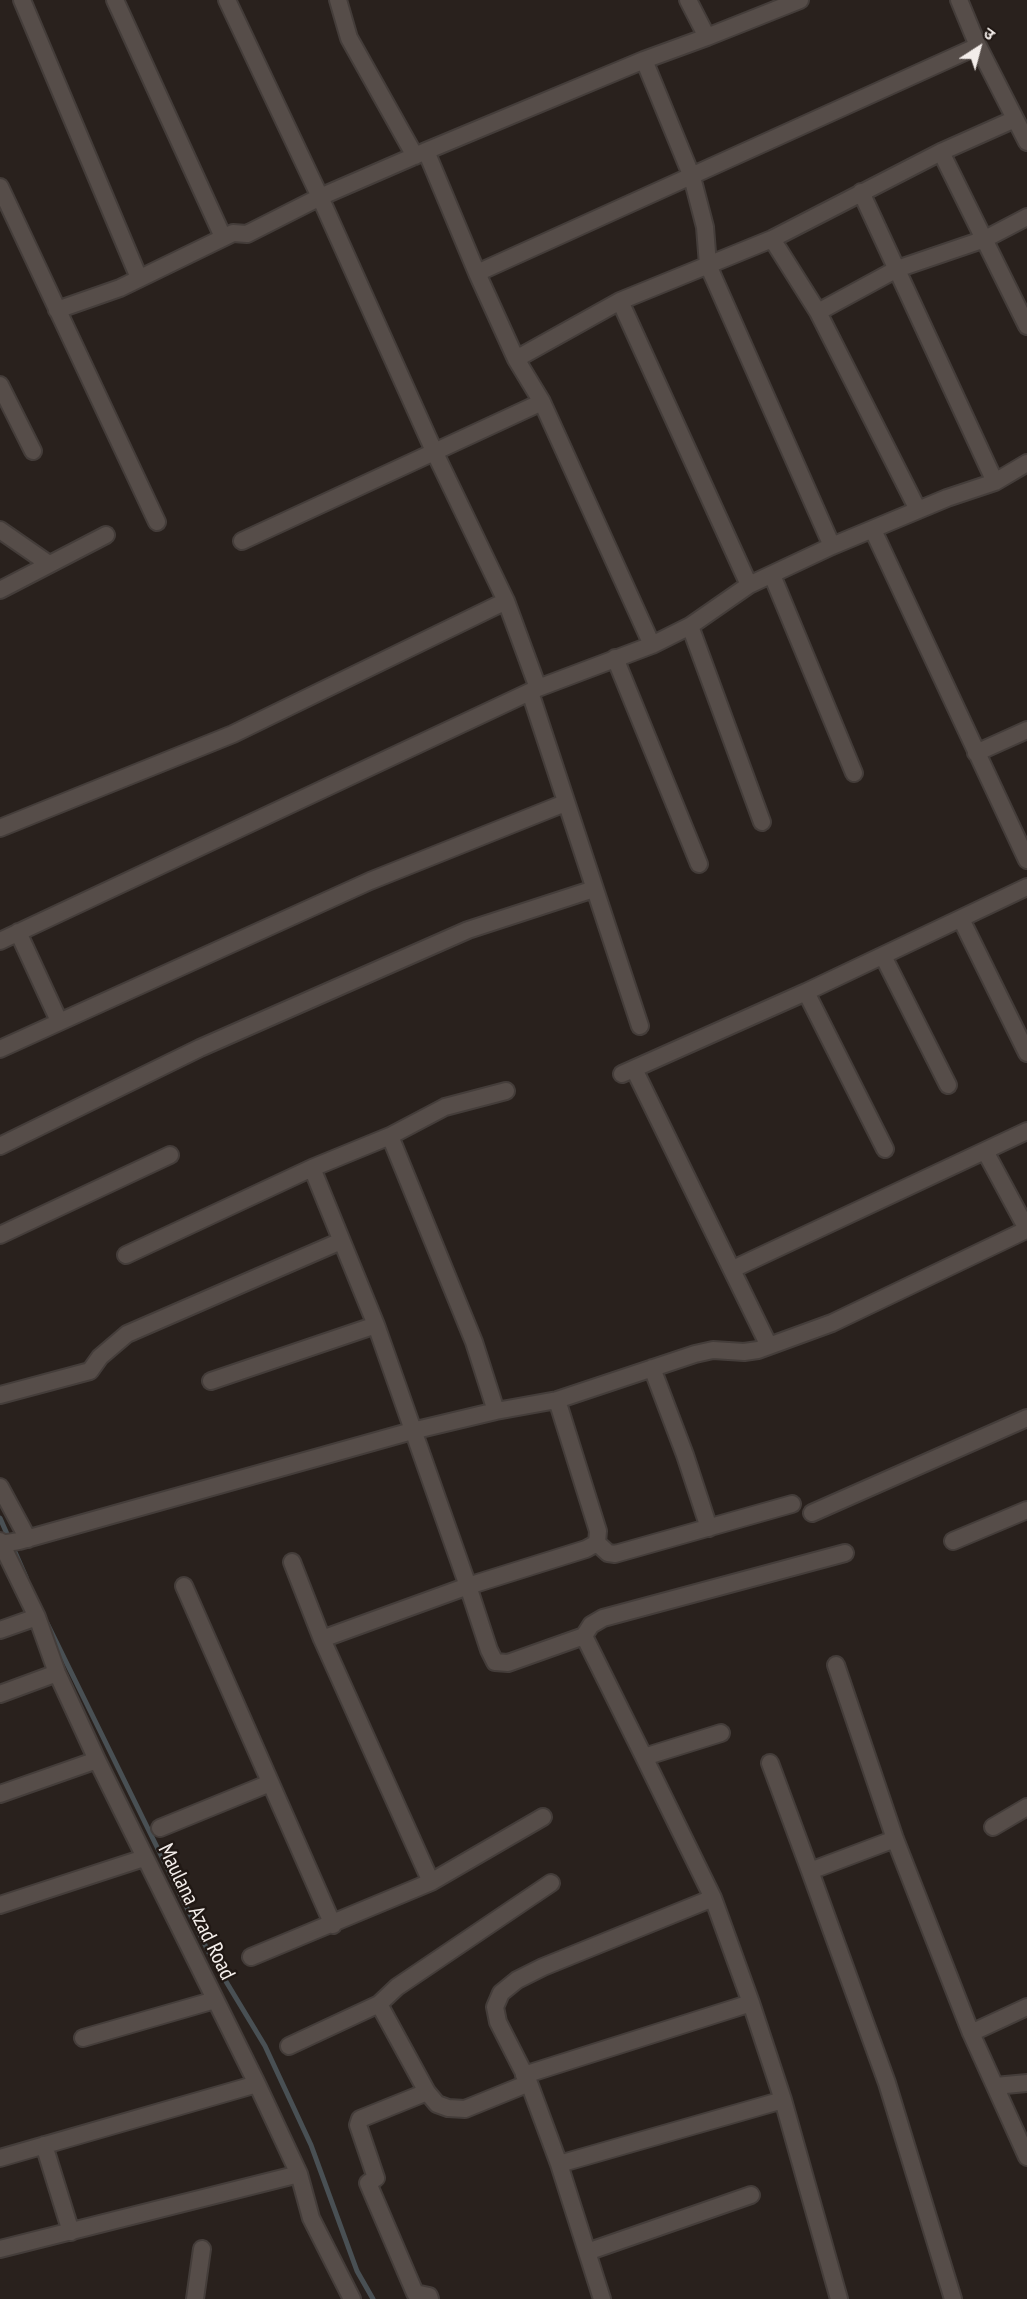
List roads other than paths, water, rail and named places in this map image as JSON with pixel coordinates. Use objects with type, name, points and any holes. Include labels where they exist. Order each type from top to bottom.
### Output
[{"type":"street","points":[[22,0],[139,278]]},
{"type":"street","points":[[115,0],[224,237]]},
{"type":"street","points":[[227,0],[320,197],[434,451],[506,601],[534,690],[565,803],[640,1026]]},
{"type":"street","points":[[338,0],[349,38],[421,153],[516,359],[542,402],[652,645]]},
{"type":"street","points":[[688,0],[707,37]]},
{"type":"street","points":[[57,310],[120,288],[233,233],[247,234],[320,197],[421,153],[644,60],[800,0]]},
{"type":"street","points":[[959,0],[978,46],[1027,142]]},
{"type":"street","points":[[477,273],[978,46]]},
{"type":"street","points":[[644,60],[692,177],[705,227],[708,265],[832,546]]},
{"type":"street","points":[[516,359],[620,301],[772,239],[941,152],[1015,119]]},
{"type":"street","points":[[941,152],[1027,326]]},
{"type":"street","points":[[0,188],[157,522]]},
{"type":"street","points":[[861,192],[995,482]]},
{"type":"street","points":[[818,312],[897,269],[986,239],[1027,216]]},
{"type":"street","points":[[772,239],[818,312],[918,510]]},
{"type":"street","points":[[620,301],[749,585]]},
{"type":"street","points":[[0,385],[33,451]]},
{"type":"street","points":[[242,541],[542,402]]},
{"type":"street","points":[[0,941],[534,690],[652,645],[690,626],[749,585],[832,546],[918,510],[995,482],[1027,463]]},
{"type":"street","points":[[0,530],[48,564]]},
{"type":"street","points":[[873,530],[1027,860]]},
{"type":"street","points":[[0,590],[106,535]]},
{"type":"street","points":[[772,575],[854,773]]},
{"type":"street","points":[[0,828],[233,734],[506,601]]},
{"type":"street","points":[[690,626],[762,822]]},
{"type":"street","points":[[615,658],[699,864]]},
{"type":"street","points":[[976,753],[1027,730]]},
{"type":"street","points":[[0,1049],[370,881],[565,803]]},
{"type":"street","points":[[769,1346],[733,1269],[628,1071],[806,992],[1027,888]]},
{"type":"street","points":[[0,1146],[200,1048],[468,930],[594,889]]},
{"type":"street","points":[[961,919],[1027,1053]]},
{"type":"street","points":[[18,932],[59,1021]]},
{"type":"street","points":[[883,956],[948,1086]]},
{"type":"street","points":[[806,992],[885,1149]]},
{"type":"street","points":[[126,1255],[312,1168],[390,1136],[445,1107],[506,1091]]},
{"type":"street","points":[[733,1269],[1027,1131]]},
{"type":"street","points":[[390,1136],[474,1342],[496,1411]]},
{"type":"street","points":[[11,1542],[412,1431],[496,1411],[557,1400],[713,1350],[744,1352],[769,1346],[832,1323],[1026,1230],[985,1150]]},
{"type":"street","points":[[0,1235],[170,1155]]},
{"type":"street","points":[[312,1168],[375,1325],[495,1662],[508,1663],[584,1636],[591,1625],[603,1618],[845,1553]]},
{"type":"street","points":[[0,1395],[90,1371],[100,1357],[127,1334],[341,1241]]},
{"type":"street","points":[[211,1381],[375,1325]]},
{"type":"street","points":[[652,1368],[685,1455],[709,1528]]},
{"type":"street","points":[[557,1400],[598,1531],[597,1543]]},
{"type":"street","points":[[812,1513],[1027,1418]]},
{"type":"street","name":"Maulana Azad Road","points":[[0,1487],[11,1542],[57,1673],[96,1760],[257,2084],[299,2174],[311,2218],[352,2299]]},
{"type":"street","points":[[597,1543],[608,1552],[615,1554],[792,1504]]},
{"type":"street","points":[[953,1540],[1027,1510]]},
{"type":"street","points":[[322,1639],[468,1586],[586,1549],[597,1543]]},
{"type":"street","points":[[292,1562],[322,1639],[431,1882]]},
{"type":"street","points":[[183,1586],[333,1925]]},
{"type":"street","points":[[0,1630],[37,1617]]},
{"type":"street","points":[[584,1636],[713,1898],[783,2100],[839,2299]]},
{"type":"street","points":[[836,1665],[895,1839],[971,2033],[1027,2157]]},
{"type":"street","points":[[0,1694],[57,1673]]},
{"type":"street","points":[[644,1757],[721,1733]]},
{"type":"street","points":[[0,1794],[96,1760]]},
{"type":"street","points":[[770,1763],[887,2083],[953,2299]]},
{"type":"street","points":[[160,1828],[270,1783]]},
{"type":"street","points":[[993,1827],[1027,1807]]},
{"type":"street","points":[[251,1958],[431,1882],[543,1817]]},
{"type":"street","points":[[810,1871],[895,1839]]},
{"type":"street","points":[[0,1905],[144,1858]]},
{"type":"street","points":[[289,2046],[379,2004],[397,1987],[552,1883]]},
{"type":"street","points":[[602,2299],[559,2164],[526,2079],[498,2022],[495,2007],[501,1993],[518,1980],[543,1967],[713,1898]]},
{"type":"street","points":[[83,2038],[215,2000]]},
{"type":"street","points":[[379,2004],[427,2092],[437,2104],[448,2108],[465,2109],[526,2079],[751,2003]]},
{"type":"street","points":[[971,2033],[1027,2007]]},
{"type":"street","points":[[995,2086],[1027,2083]]},
{"type":"street","points":[[0,2158],[257,2084]]},
{"type":"street","points":[[427,2092],[360,2119],[358,2125],[376,2178],[368,2183],[415,2293],[429,2296],[430,2299]]},
{"type":"street","points":[[559,2164],[783,2100]]},
{"type":"street","points":[[44,2145],[71,2232]]},
{"type":"street","points":[[0,2249],[299,2174]]},
{"type":"street","points":[[587,2252],[751,2194]]},
{"type":"street","points":[[195,2299],[202,2248]]},
{"type":"waterway","points":[[0,1518],[26,1577]]},
{"type":"waterway","points":[[47,1623],[210,1955],[265,2046],[311,2145],[357,2271],[373,2299]]}]
